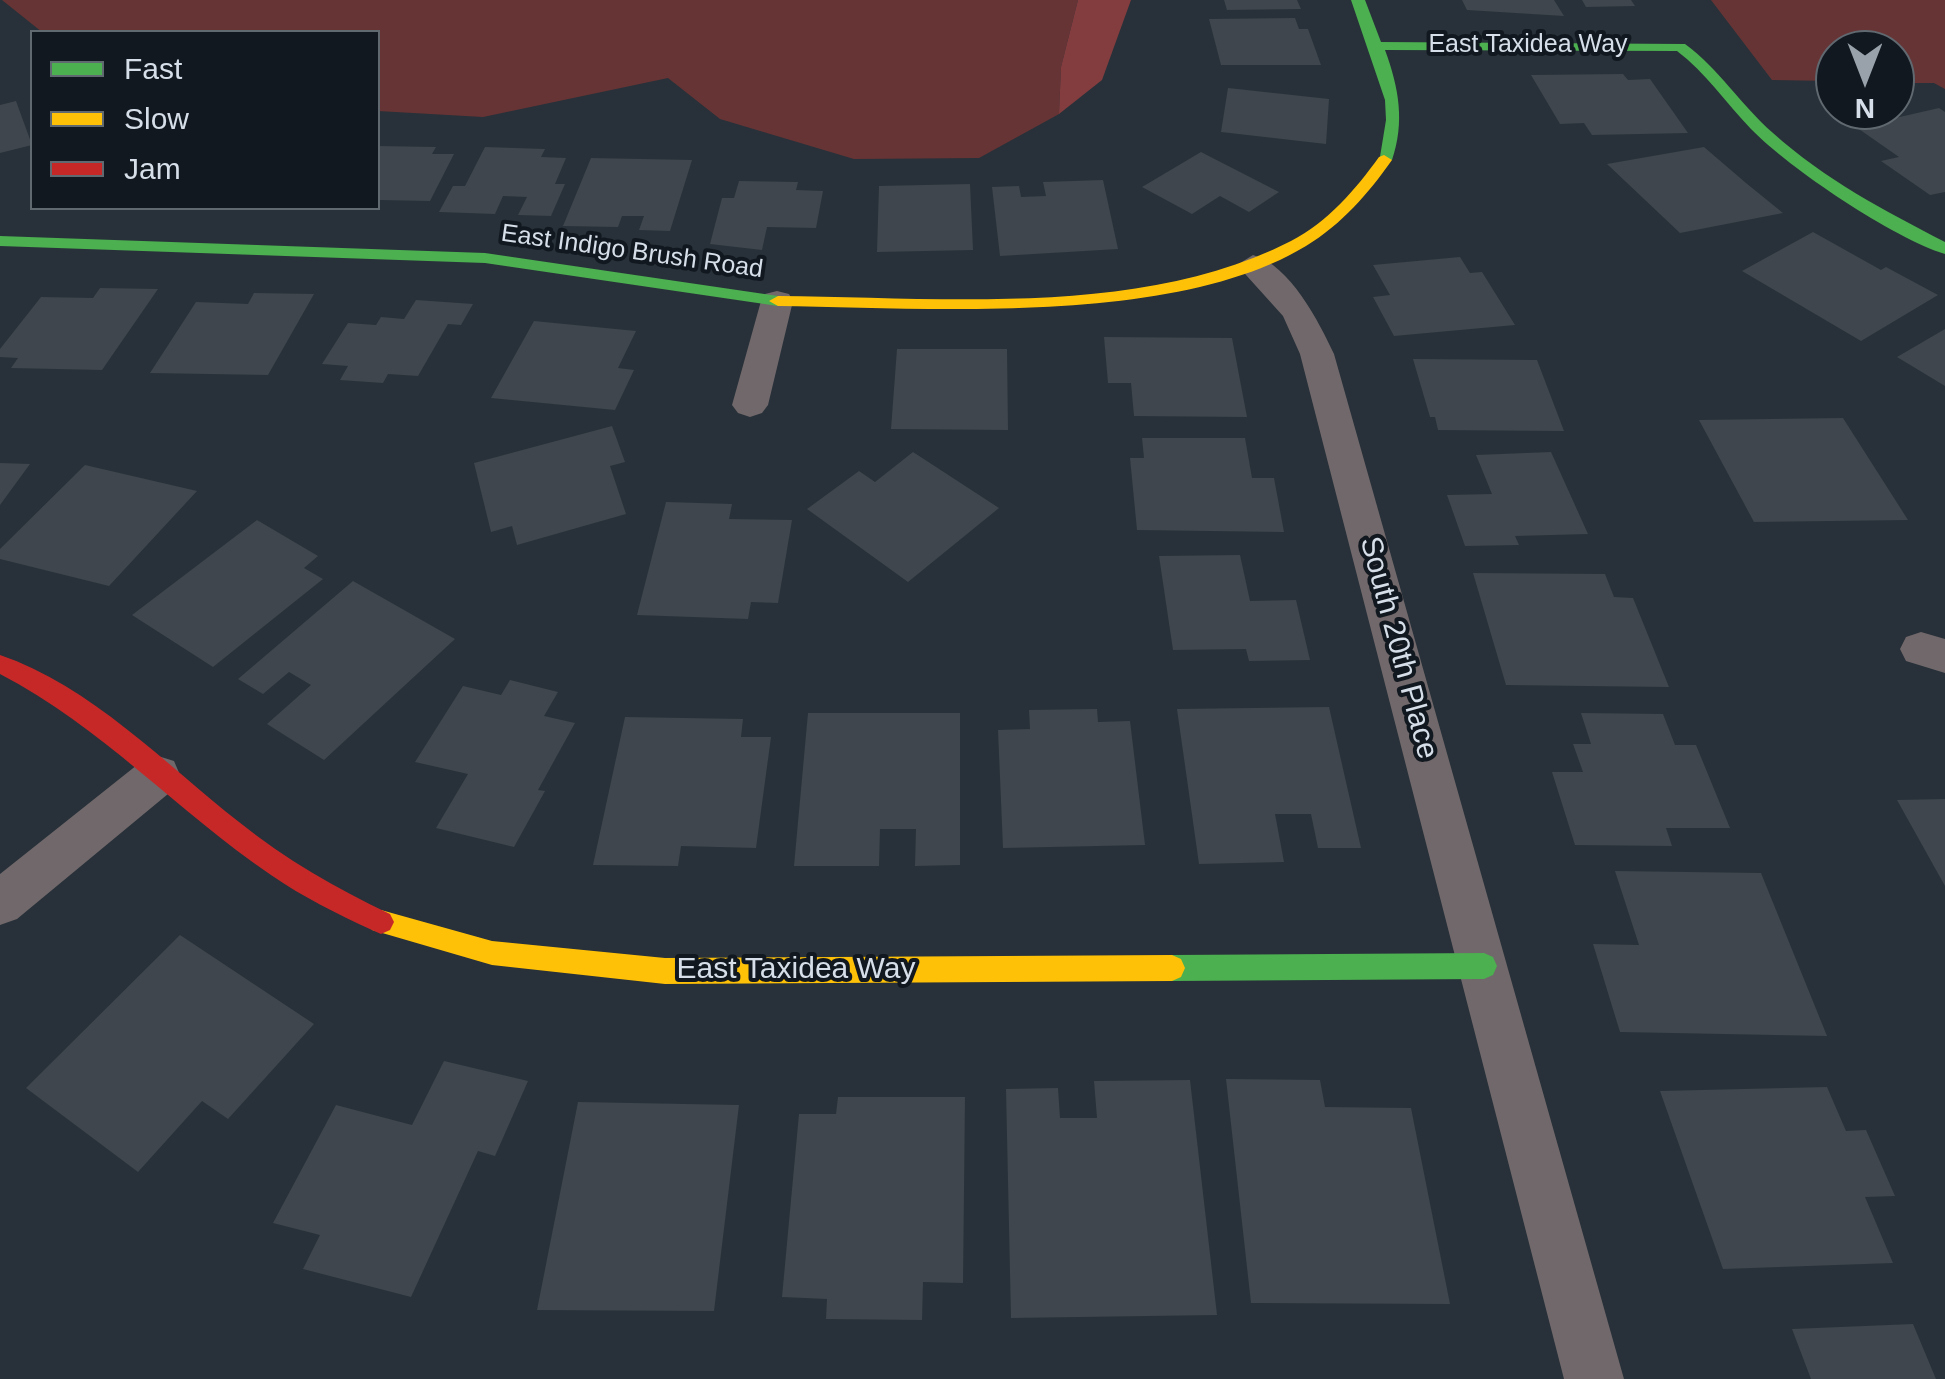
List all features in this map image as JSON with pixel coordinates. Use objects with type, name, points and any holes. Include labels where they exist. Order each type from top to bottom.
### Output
[{"type":"street","points":[[1252,266],[1327,223],[1351,204],[1383,162],[1396,120],[1376,46],[1358,0]]},
{"type":"street","name":"East Taxidea Way","points":[[1376,46],[1680,47],[1701,59],[1764,133],[1813,173],[1945,249]]},
{"type":"street","name":"East Indigo Brush Road","points":[[0,241],[485,258],[777,301],[1106,297],[1175,287],[1252,266]]},
{"type":"street","name":"South 20th Place","points":[[1252,266],[1298,312],[1317,354],[1594,1379]]},
{"type":"street","points":[[750,405],[777,301]]},
{"type":"street","name":"East Taxidea Way","points":[[0,664],[18,670],[73,708],[328,898],[418,934],[544,963],[666,971],[1484,966]]},
{"type":"street","points":[[0,903],[158,775]]},
{"type":"shaded area","points":[[2,0],[1078,0],[1061,67],[1059,114],[979,158],[854,159],[720,119],[668,78],[483,117],[380,111],[380,30],[40,30]]},
{"type":"shaded area","points":[[1078,0],[1131,0],[1102,80],[1059,114],[1061,67]]},
{"type":"shaded area","points":[[1711,0],[1945,0],[1945,89],[1934,83],[1915,83],[1915,30],[1815,30],[1815,81],[1772,80]]},
{"type":"building","points":[[1224,0],[1297,0],[1301,9],[1227,10]]},
{"type":"building","points":[[1462,0],[1554,0],[1564,16],[1467,10]]},
{"type":"building","points":[[1582,0],[1631,0],[1635,6],[1586,7]]},
{"type":"building","points":[[1295,18],[1299,29],[1308,29],[1321,65],[1221,65],[1209,19]]},
{"type":"building","points":[[1623,74],[1628,80],[1650,79],[1688,133],[1592,135],[1584,123],[1560,124],[1531,75]]},
{"type":"building","points":[[1228,88],[1329,99],[1326,144],[1221,132]]},
{"type":"building","points":[[16,101],[30,146],[0,153],[0,105]]},
{"type":"building","points":[[1939,108],[1945,112],[1945,192],[1930,195],[1881,161],[1899,157],[1860,130],[1915,130],[1915,113]]},
{"type":"building","points":[[380,146],[436,147],[432,154],[454,154],[430,201],[380,200]]},
{"type":"building","points":[[485,147],[545,149],[541,157],[566,158],[555,184],[565,184],[551,216],[518,215],[527,197],[503,196],[495,214],[439,212],[453,186],[465,186]]},
{"type":"building","points":[[1704,147],[1783,213],[1680,233],[1607,164]]},
{"type":"building","points":[[1201,152],[1279,192],[1249,212],[1220,196],[1192,214],[1142,187]]},
{"type":"building","points":[[591,158],[692,160],[670,231],[639,230],[644,216],[622,216],[618,227],[563,226]]},
{"type":"building","points":[[1103,180],[1118,249],[1000,256],[992,187],[1019,186],[1021,197],[1046,196],[1043,182]]},
{"type":"building","points":[[739,181],[798,182],[796,190],[823,191],[816,228],[767,227],[762,250],[710,244],[722,198],[734,198]]},
{"type":"building","points":[[970,184],[973,250],[877,252],[879,186]]},
{"type":"building","points":[[1813,232],[1881,270],[1886,267],[1938,295],[1861,341],[1742,271]]},
{"type":"building","points":[[1460,257],[1470,273],[1482,272],[1515,325],[1394,336],[1373,297],[1390,295],[1373,265]]},
{"type":"building","points":[[100,288],[158,289],[102,370],[11,368],[18,358],[0,357],[0,349],[41,297],[93,298]]},
{"type":"building","points":[[254,293],[314,294],[268,375],[150,373],[196,302],[248,304]]},
{"type":"building","points":[[416,300],[473,304],[461,325],[448,324],[418,376],[388,374],[383,383],[340,380],[348,366],[322,364],[348,323],[376,325],[381,317],[404,319]]},
{"type":"building","points":[[534,321],[636,331],[618,368],[634,370],[615,410],[491,398]]},
{"type":"building","points":[[1945,329],[1945,386],[1897,357]]},
{"type":"building","points":[[1104,337],[1232,338],[1247,417],[1134,416],[1131,383],[1108,383]]},
{"type":"building","points":[[897,349],[1007,349],[1008,430],[891,429]]},
{"type":"building","points":[[1413,359],[1537,360],[1564,431],[1438,430],[1435,417],[1430,417]]},
{"type":"building","points":[[1843,418],[1908,520],[1754,522],[1699,420]]},
{"type":"building","points":[[612,426],[625,462],[610,466],[626,514],[517,545],[512,526],[491,532],[474,463]]},
{"type":"building","points":[[1142,438],[1245,438],[1252,478],[1274,478],[1284,532],[1137,530],[1130,458],[1144,458]]},
{"type":"building","points":[[913,452],[999,508],[908,582],[807,509],[859,471],[875,482]]},
{"type":"building","points":[[1551,452],[1588,534],[1515,536],[1519,545],[1465,546],[1447,495],[1492,494],[1476,455]]},
{"type":"building","points":[[0,463],[30,464],[0,505]]},
{"type":"building","points":[[85,465],[197,491],[109,586],[0,559],[0,549]]},
{"type":"building","points":[[666,502],[732,504],[729,519],[792,520],[778,603],[751,602],[748,619],[637,615]]},
{"type":"building","points":[[257,520],[318,556],[304,568],[323,579],[213,667],[132,615]]},
{"type":"building","points":[[1240,555],[1250,601],[1296,600],[1310,660],[1249,661],[1246,649],[1173,650],[1159,556]]},
{"type":"building","points":[[1473,573],[1605,574],[1614,597],[1633,598],[1669,687],[1506,685]]},
{"type":"building","points":[[353,581],[455,639],[324,760],[267,724],[311,685],[289,672],[263,694],[238,679]]},
{"type":"building","points":[[510,680],[558,692],[544,716],[575,723],[538,790],[545,791],[514,847],[436,828],[468,774],[415,762],[463,686],[501,695]]},
{"type":"building","points":[[1329,707],[1361,848],[1318,848],[1311,814],[1275,814],[1284,862],[1199,864],[1177,709]]},
{"type":"building","points":[[1097,709],[1098,722],[1130,721],[1145,845],[1003,848],[998,730],[1030,729],[1029,710]]},
{"type":"building","points":[[808,713],[960,713],[960,865],[915,866],[916,829],[880,829],[879,866],[794,866]]},
{"type":"building","points":[[1581,713],[1663,714],[1675,745],[1696,745],[1730,828],[1666,828],[1672,846],[1575,845],[1552,772],[1583,772],[1573,744],[1591,744]]},
{"type":"building","points":[[625,717],[743,719],[741,737],[771,737],[756,848],[681,846],[678,866],[593,865]]},
{"type":"building","points":[[1945,799],[1945,886],[1897,800]]},
{"type":"building","points":[[1615,871],[1761,873],[1827,1036],[1620,1032],[1593,944],[1639,945]]},
{"type":"building","points":[[180,935],[314,1024],[228,1119],[202,1101],[138,1172],[26,1088]]},
{"type":"building","points":[[444,1061],[528,1081],[495,1156],[478,1151],[411,1297],[303,1269],[320,1235],[273,1223],[336,1105],[412,1125]]},
{"type":"building","points":[[1226,1079],[1320,1080],[1325,1107],[1411,1108],[1450,1304],[1251,1303]]},
{"type":"building","points":[[1190,1080],[1217,1315],[1011,1318],[1006,1089],[1058,1088],[1060,1118],[1097,1118],[1094,1081]]},
{"type":"building","points":[[1827,1087],[1846,1131],[1866,1130],[1895,1196],[1865,1197],[1893,1263],[1723,1269],[1660,1091]]},
{"type":"building","points":[[838,1097],[965,1097],[963,1283],[923,1282],[922,1320],[826,1319],[827,1299],[782,1297],[799,1114],[836,1114]]},
{"type":"building","points":[[578,1102],[739,1105],[714,1311],[537,1310]]},
{"type":"building","points":[[1913,1324],[1936,1379],[1811,1379],[1792,1329]]},
{"type":"traffic: fast","points":[[1358,0],[1392,100],[1391,140],[1384,160]]},
{"type":"traffic: fast","points":[[1376,46],[1680,47],[1787,153],[1852,198],[1945,249]]},
{"type":"traffic: fast","points":[[0,241],[485,258],[778,301]]},
{"type":"traffic: fast","points":[[1172,968],[1484,966]]},
{"type":"traffic: slow","points":[[778,301],[999,303],[1161,289],[1235,271],[1300,243],[1352,203],[1384,160]]},
{"type":"traffic: slow","points":[[381,922],[492,953],[665,971],[1172,968]]},
{"type":"traffic: jam","points":[[0,664],[50,690],[98,722],[279,866],[328,897],[381,922]]}]
